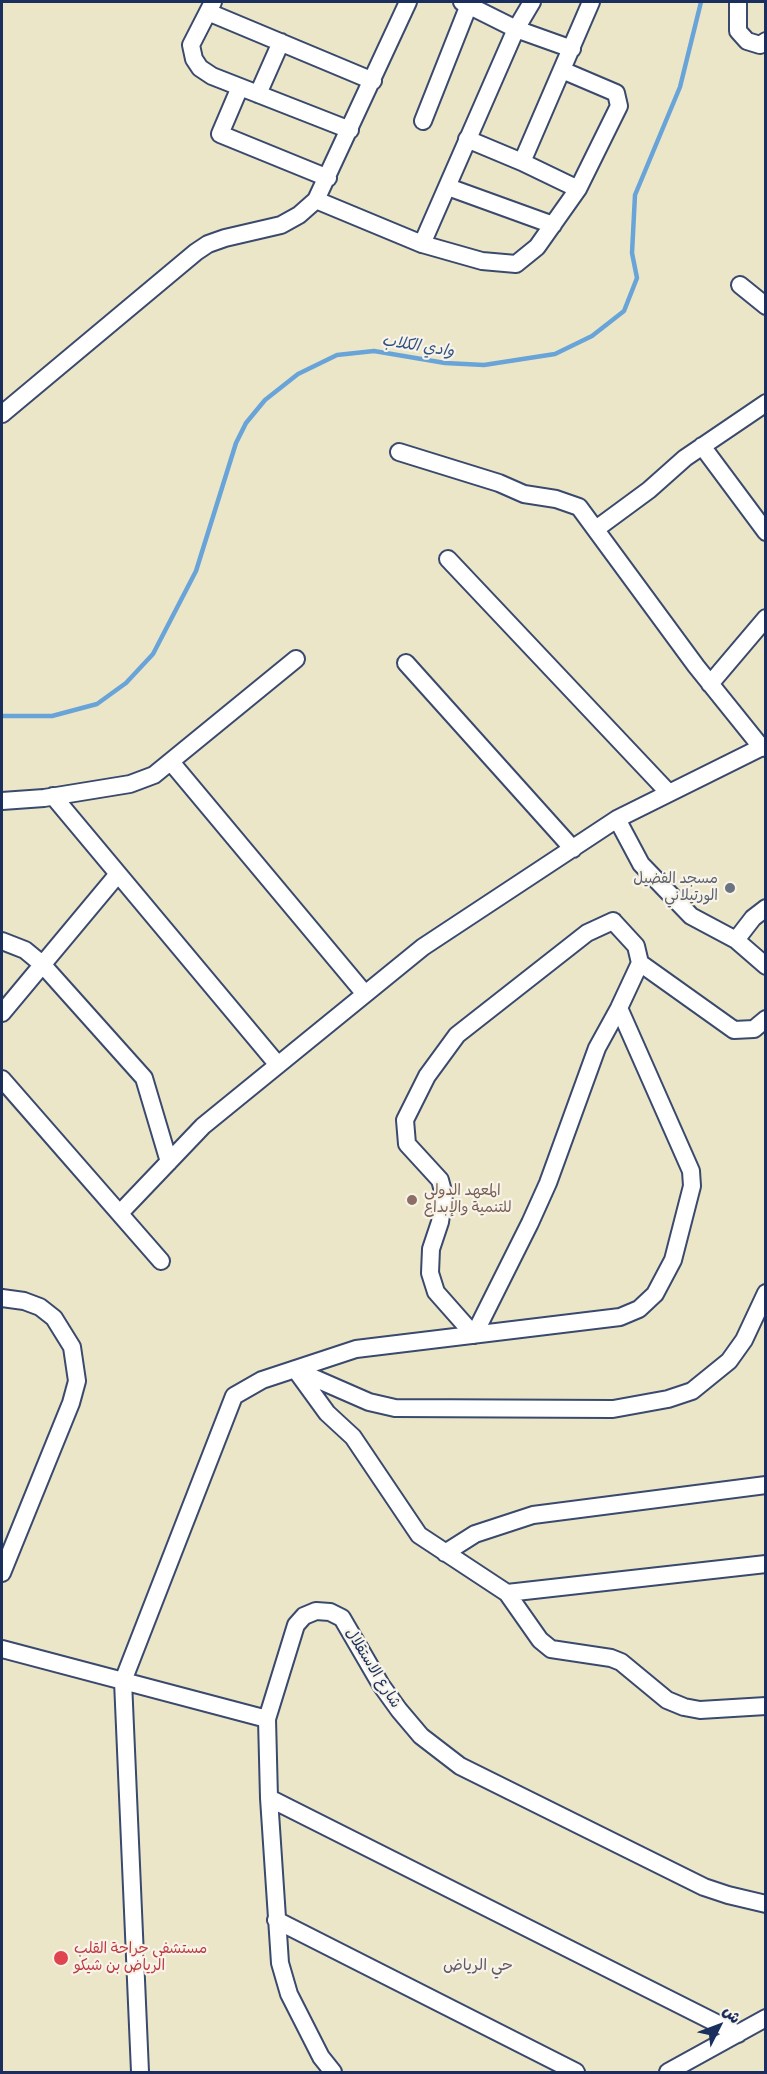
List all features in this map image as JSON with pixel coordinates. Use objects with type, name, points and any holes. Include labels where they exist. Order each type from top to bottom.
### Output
[{"type":"street","points":[[2,414],[196,252],[208,244],[225,238],[281,225],[299,215],[316,200],[408,2]]},
{"type":"street","points":[[423,121],[467,2],[516,29],[572,49]]},
{"type":"street","points":[[422,244],[516,29],[532,2]]},
{"type":"street","points":[[522,162],[591,2]]},
{"type":"street","points":[[738,2],[738,31],[747,41],[760,45],[765,41]]},
{"type":"street","points":[[350,130],[212,76],[200,68],[194,59],[191,45],[210,7],[281,42],[373,81]]},
{"type":"street","points":[[258,94],[281,42]]},
{"type":"street","points":[[316,200],[422,244],[482,261],[516,264],[537,247],[578,189],[618,106],[616,93],[562,70]]},
{"type":"street","points":[[240,87],[220,134],[328,178]]},
{"type":"street","points":[[467,139],[578,189]]},
{"type":"street","points":[[448,187],[553,225]]},
{"type":"street","points":[[740,285],[765,306]]},
{"type":"street","points":[[596,529],[650,490],[685,458],[765,404]]},
{"type":"street","points":[[702,446],[765,532]]},
{"type":"street","points":[[120,1213],[203,1126],[423,947],[617,819],[668,792],[764,747],[710,684],[579,507],[556,499],[525,494],[499,483],[399,452]]},
{"type":"street","points":[[448,560],[668,792]]},
{"type":"street","points":[[710,684],[765,618]]},
{"type":"street","points":[[2,801],[130,784],[154,775],[296,659]]},
{"type":"street","points":[[406,663],[573,849]]},
{"type":"street","points":[[171,762],[365,994]]},
{"type":"street","points":[[53,796],[278,1065]]},
{"type":"street","points":[[617,819],[641,864],[691,916],[736,940],[765,966]]},
{"type":"street","points":[[2,1013],[118,874]]},
{"type":"street","points":[[736,940],[753,918],[765,908]]},
{"type":"street","points":[[613,921],[636,946],[640,963],[620,1008],[597,1048],[535,1213],[474,1335],[436,1292],[429,1273],[431,1250],[440,1222],[444,1195],[440,1180],[407,1144],[405,1120],[427,1076],[457,1035],[587,933],[613,921]]},
{"type":"street","points":[[2,940],[25,950],[42,964],[144,1078],[169,1162]]},
{"type":"street","points":[[640,963],[734,1030],[754,1029],[765,1019]]},
{"type":"street","points":[[140,2073],[123,1681],[234,1396],[262,1380],[356,1349],[620,1317],[639,1309],[655,1294],[674,1260],[692,1186],[692,1171],[620,1008]]},
{"type":"street","points":[[2,1079],[161,1261]]},
{"type":"street","points":[[295,1369],[369,1402],[395,1408],[503,1410],[624,1407],[668,1399],[692,1391],[711,1377],[729,1361],[744,1340],[765,1293]]},
{"type":"street","points":[[2,1298],[24,1301],[40,1307],[54,1318],[72,1347],[77,1381],[71,1403],[2,1573]]},
{"type":"street","points":[[295,1369],[327,1413],[353,1437],[419,1534],[507,1593],[540,1640],[551,1649],[611,1658],[621,1662],[667,1700],[684,1707],[700,1710],[765,1706]]},
{"type":"street","points":[[445,1553],[475,1534],[533,1515],[765,1485]]},
{"type":"street","points":[[507,1593],[765,1564]]},
{"type":"street","name":"شارع الاستقلال","points":[[333,2073],[321,2057],[289,1994],[280,1963],[269,1798],[267,1719],[296,1625],[304,1616],[316,1611],[330,1612],[342,1618],[381,1685],[414,1728],[460,1766],[704,1887],[728,1896],[765,1904]]},
{"type":"street","points":[[2,1649],[267,1719]]},
{"type":"street","points":[[269,1798],[738,2034]]},
{"type":"street","points":[[276,1920],[576,2073]]},
{"type":"street","points":[[668,2073],[765,2018]]},
{"type":"waterway","name":"وادي الكلاب","points":[[2,716],[52,716],[97,704],[126,683],[153,654],[196,571],[236,443],[246,423],[265,400],[298,374],[337,355],[374,351],[445,363],[484,365],[555,354],[592,336],[624,311],[637,278],[632,253],[635,195],[680,87],[701,2]]},
{"type":"place","name":"مسجد الفضيل الورتيلاني","points":[[730,888]]},
{"type":"place","name":"المعهد الدولي للتنمية والإبداع","points":[[412,1200]]},
{"type":"place","name":"مستشفى جراحة القلب الرياض بن شيكو","points":[[61,1958]]},
{"type":"district","name":"حي الرياض","points":[[478,1965]]}]
